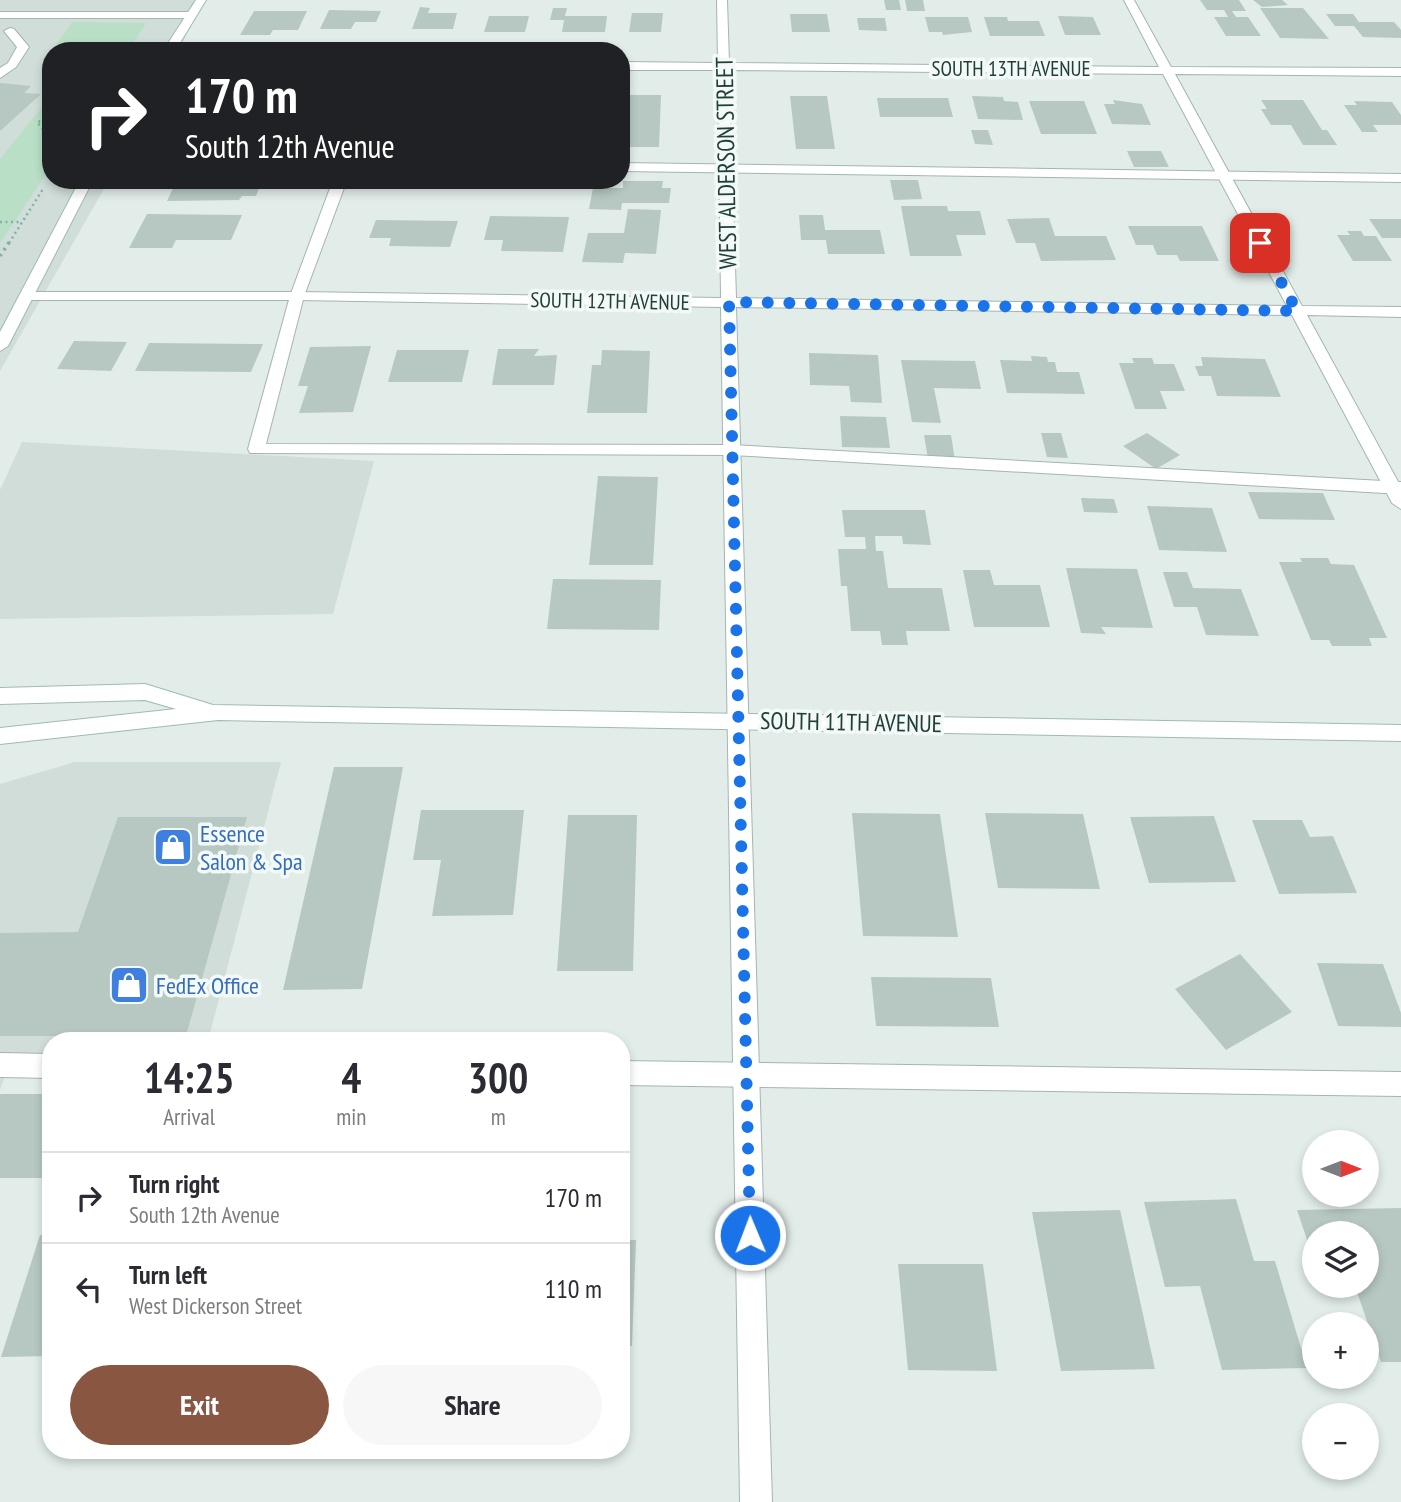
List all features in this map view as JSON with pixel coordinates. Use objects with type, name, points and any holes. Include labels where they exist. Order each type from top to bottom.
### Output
[{"type":"street","points":[[174,42],[201,0]]},
{"type":"street","name":"WEST ALDERSON STREET","points":[[722,0],[756,1502]]},
{"type":"street","points":[[1129,0],[1398,493]]},
{"type":"street","points":[[0,15],[191,15]]},
{"type":"street","points":[[0,74],[12,65],[23,47],[5,33],[24,16]]},
{"type":"street","name":"SOUTH 13TH AVENUE","points":[[630,66],[1401,72]]},
{"type":"street","points":[[630,167],[1401,178]]},
{"type":"street","points":[[0,346],[29,296],[65,215],[82,189]]},
{"type":"street","points":[[337,189],[297,296],[256,449],[732,450],[1398,493]]},
{"type":"street","name":"SOUTH 12TH AVENUE","points":[[29,296],[297,296],[1401,312]]},
{"type":"street","name":"SOUTH 11TH AVENUE","points":[[0,696],[145,692],[218,712]]},
{"type":"street","name":"SOUTH 11TH AVENUE","points":[[0,736],[218,712],[1401,733]]},
{"type":"street","points":[[0,1065],[42,1066]]},
{"type":"street","points":[[630,1073],[1401,1084]]},
{"type":"path","points":[[0,256],[42,189]]},
{"type":"path","points":[[0,222],[22,222]]},
{"type":"shaded area","points":[[0,0],[204,0],[183,42],[42,42],[42,189],[104,189],[0,371]]},
{"type":"shaded area","points":[[22,442],[374,461],[333,614],[0,619],[0,490]]},
{"type":"shaded area","points":[[75,762],[281,762],[210,1032],[42,1032],[42,1066],[9,1065],[0,1090],[0,784]]},
{"type":"green space","points":[[72,22],[146,23],[134,42],[58,42]]},
{"type":"green space","points":[[42,107],[42,180],[0,243],[0,159]]},
{"type":"building","points":[[884,0],[899,0],[901,10],[886,10]]},
{"type":"building","points":[[905,0],[923,0],[925,11],[907,11]]},
{"type":"building","points":[[1200,0],[1239,0],[1246,11],[1232,11],[1236,17],[1248,17],[1261,36],[1226,36],[1214,17],[1228,17],[1224,10],[1207,10]]},
{"type":"building","points":[[1253,0],[1282,0],[1288,5],[1262,7]]},
{"type":"building","points":[[420,7],[430,8],[428,13],[457,13],[453,29],[412,29]]},
{"type":"building","points":[[553,8],[567,8],[565,16],[607,16],[605,32],[562,32],[564,20],[550,20]]},
{"type":"building","points":[[1260,8],[1303,8],[1329,39],[1280,38]]},
{"type":"building","points":[[329,10],[381,11],[376,22],[355,22],[351,29],[320,29]]},
{"type":"building","points":[[254,11],[307,11],[298,30],[273,30],[270,35],[240,35]]},
{"type":"building","points":[[632,13],[663,13],[661,32],[629,32]]},
{"type":"building","points":[[790,14],[827,14],[830,32],[792,32]]},
{"type":"building","points":[[1326,14],[1353,14],[1359,22],[1394,22],[1401,30],[1401,38],[1363,37],[1354,26],[1335,26]]},
{"type":"building","points":[[489,16],[529,16],[525,32],[484,32]]},
{"type":"building","points":[[1058,16],[1093,17],[1101,35],[1065,35]]},
{"type":"building","points":[[925,17],[968,17],[972,32],[943,35],[942,32],[929,32]]},
{"type":"building","points":[[984,17],[1007,17],[1008,21],[1039,21],[1045,36],[990,36]]},
{"type":"building","points":[[857,18],[885,18],[887,31],[859,30]]},
{"type":"building","points":[[0,83],[31,86],[24,93],[41,94],[0,131]]},
{"type":"building","points":[[630,95],[661,95],[659,147],[630,147]]},
{"type":"building","points":[[790,96],[827,96],[835,149],[796,149]]},
{"type":"building","points":[[972,96],[1003,97],[1004,101],[1018,102],[1023,120],[978,119]]},
{"type":"building","points":[[877,98],[948,98],[953,117],[880,117]]},
{"type":"building","points":[[1113,100],[1142,104],[1151,125],[1112,124],[1104,104],[1115,104]]},
{"type":"building","points":[[1261,100],[1303,100],[1322,130],[1327,130],[1337,145],[1303,145],[1291,125],[1271,125],[1261,109],[1267,109]]},
{"type":"building","points":[[1029,101],[1084,101],[1097,134],[1041,134]]},
{"type":"building","points":[[1354,101],[1392,102],[1401,115],[1401,125],[1373,125],[1378,132],[1362,132],[1344,105],[1357,105]]},
{"type":"building","points":[[971,130],[988,130],[993,145],[975,144]]},
{"type":"building","points":[[1127,151],[1161,151],[1169,167],[1134,167]]},
{"type":"building","points":[[890,180],[918,180],[922,199],[894,200]]},
{"type":"building","points":[[630,181],[663,181],[662,188],[671,188],[669,203],[622,203],[621,210],[589,209],[593,189],[630,189]]},
{"type":"building","points":[[173,189],[259,189],[256,196],[242,196],[239,200],[167,201]]},
{"type":"building","points":[[901,206],[947,206],[948,211],[980,211],[986,235],[956,235],[962,256],[910,256]]},
{"type":"building","points":[[628,209],[661,210],[656,254],[625,253],[623,263],[582,262],[588,233],[624,233]]},
{"type":"building","points":[[147,214],[242,215],[231,240],[176,240],[172,248],[129,248]]},
{"type":"building","points":[[799,215],[823,215],[825,230],[880,230],[885,254],[828,254],[826,240],[801,240]]},
{"type":"building","points":[[490,216],[569,217],[563,252],[501,251],[503,240],[484,240]]},
{"type":"building","points":[[1049,218],[1055,236],[1106,236],[1116,260],[1041,261],[1035,243],[1016,243],[1007,219]]},
{"type":"building","points":[[1369,219],[1401,219],[1401,238],[1382,238]]},
{"type":"building","points":[[376,220],[458,221],[450,247],[389,246],[391,238],[369,238]]},
{"type":"building","points":[[1128,226],[1202,226],[1219,261],[1180,261],[1177,255],[1157,255],[1153,245],[1136,245]]},
{"type":"building","points":[[1347,231],[1361,231],[1364,236],[1376,236],[1392,261],[1353,261],[1337,235],[1350,235]]},
{"type":"building","points":[[74,341],[127,342],[111,371],[57,369]]},
{"type":"building","points":[[149,343],[263,344],[251,372],[135,371]]},
{"type":"building","points":[[371,346],[353,412],[299,413],[308,386],[298,386],[310,347]]},
{"type":"building","points":[[498,349],[539,349],[534,356],[557,355],[554,385],[492,385]]},
{"type":"building","points":[[397,350],[469,350],[462,382],[388,382]]},
{"type":"building","points":[[602,350],[650,351],[647,413],[587,413],[592,365],[601,365]]},
{"type":"building","points":[[809,353],[878,355],[882,403],[851,402],[849,386],[810,385]]},
{"type":"building","points":[[1031,356],[1047,357],[1048,362],[1055,362],[1057,372],[1079,372],[1085,394],[1007,393],[1000,360],[1032,361]]},
{"type":"building","points":[[1201,357],[1265,359],[1281,397],[1217,396],[1211,376],[1199,376],[1195,366],[1203,366]]},
{"type":"building","points":[[1132,358],[1152,358],[1154,364],[1174,364],[1185,391],[1160,391],[1167,409],[1135,409],[1119,363],[1134,363]]},
{"type":"building","points":[[901,360],[975,361],[981,389],[934,388],[941,423],[912,422]]},
{"type":"building","points":[[840,416],[886,417],[890,448],[842,447]]},
{"type":"building","points":[[1041,433],[1061,433],[1068,458],[1047,457]]},
{"type":"building","points":[[1147,433],[1180,455],[1156,469],[1123,446]]},
{"type":"building","points":[[924,435],[951,435],[955,460],[928,459]]},
{"type":"building","points":[[598,476],[658,477],[653,565],[589,565]]},
{"type":"building","points":[[1248,492],[1323,493],[1335,520],[1259,519]]},
{"type":"building","points":[[1081,498],[1114,499],[1118,513],[1084,512]]},
{"type":"building","points":[[1147,506],[1212,508],[1227,552],[1159,550]]},
{"type":"building","points":[[842,510],[925,510],[931,545],[903,544],[902,536],[875,536],[876,551],[883,551],[888,588],[942,588],[950,631],[906,631],[908,645],[882,645],[880,631],[851,631],[847,586],[841,586],[838,549],[866,549],[865,537],[845,537]]},
{"type":"building","points":[[1300,558],[1328,558],[1331,564],[1354,565],[1387,638],[1369,638],[1372,646],[1332,646],[1329,640],[1311,640],[1279,562],[1302,562]]},
{"type":"building","points":[[1066,568],[1137,569],[1153,628],[1101,627],[1106,634],[1081,633]]},
{"type":"building","points":[[963,570],[990,570],[994,585],[1040,585],[1050,627],[974,627]]},
{"type":"building","points":[[1163,572],[1187,572],[1193,588],[1241,589],[1259,636],[1206,635],[1197,607],[1174,607]]},
{"type":"building","points":[[553,579],[661,580],[659,630],[547,629]]},
{"type":"building","points":[[334,767],[403,767],[362,989],[283,990]]},
{"type":"building","points":[[421,810],[524,810],[513,915],[432,916],[441,860],[413,860]]},
{"type":"building","points":[[852,813],[940,814],[958,937],[863,936]]},
{"type":"building","points":[[985,813],[1083,814],[1100,889],[998,888]]},
{"type":"building","points":[[568,815],[637,815],[633,971],[557,971]]},
{"type":"building","points":[[1214,816],[1236,882],[1149,883],[1130,817]]},
{"type":"building","points":[[118,817],[247,817],[187,1032],[42,1032],[42,1036],[0,1036],[0,933],[78,932]]},
{"type":"building","points":[[1252,820],[1302,820],[1310,837],[1333,836],[1357,893],[1279,894]]},
{"type":"building","points":[[1240,954],[1292,1012],[1226,1050],[1175,989]]},
{"type":"building","points":[[1317,963],[1383,964],[1401,1013],[1401,1027],[1338,1026]]},
{"type":"building","points":[[871,977],[991,978],[999,1027],[876,1026]]},
{"type":"building","points":[[0,1094],[42,1094],[42,1178],[0,1178]]},
{"type":"building","points":[[1236,1199],[1254,1261],[1275,1261],[1302,1351],[1302,1368],[1222,1370],[1200,1286],[1165,1287],[1144,1202]]},
{"type":"building","points":[[1401,1208],[1401,1362],[1381,1362],[1379,1312],[1364,1312],[1359,1298],[1379,1298],[1379,1221],[1302,1221],[1302,1225],[1297,1210]]},
{"type":"building","points":[[1120,1210],[1155,1369],[1061,1371],[1032,1212]]},
{"type":"building","points":[[40,1235],[42,1235],[42,1356],[1,1357]]},
{"type":"building","points":[[630,1240],[636,1240],[632,1346]]},
{"type":"building","points":[[898,1264],[983,1264],[997,1371],[908,1370]]},
{"type":"place","name":"Essence Salon & Spa","points":[[173,847]]},
{"type":"place","name":"FedEx Office","points":[[129,985]]},
{"type":"route","points":[[750,1235],[729,302],[1297,311],[1260,243]]}]
